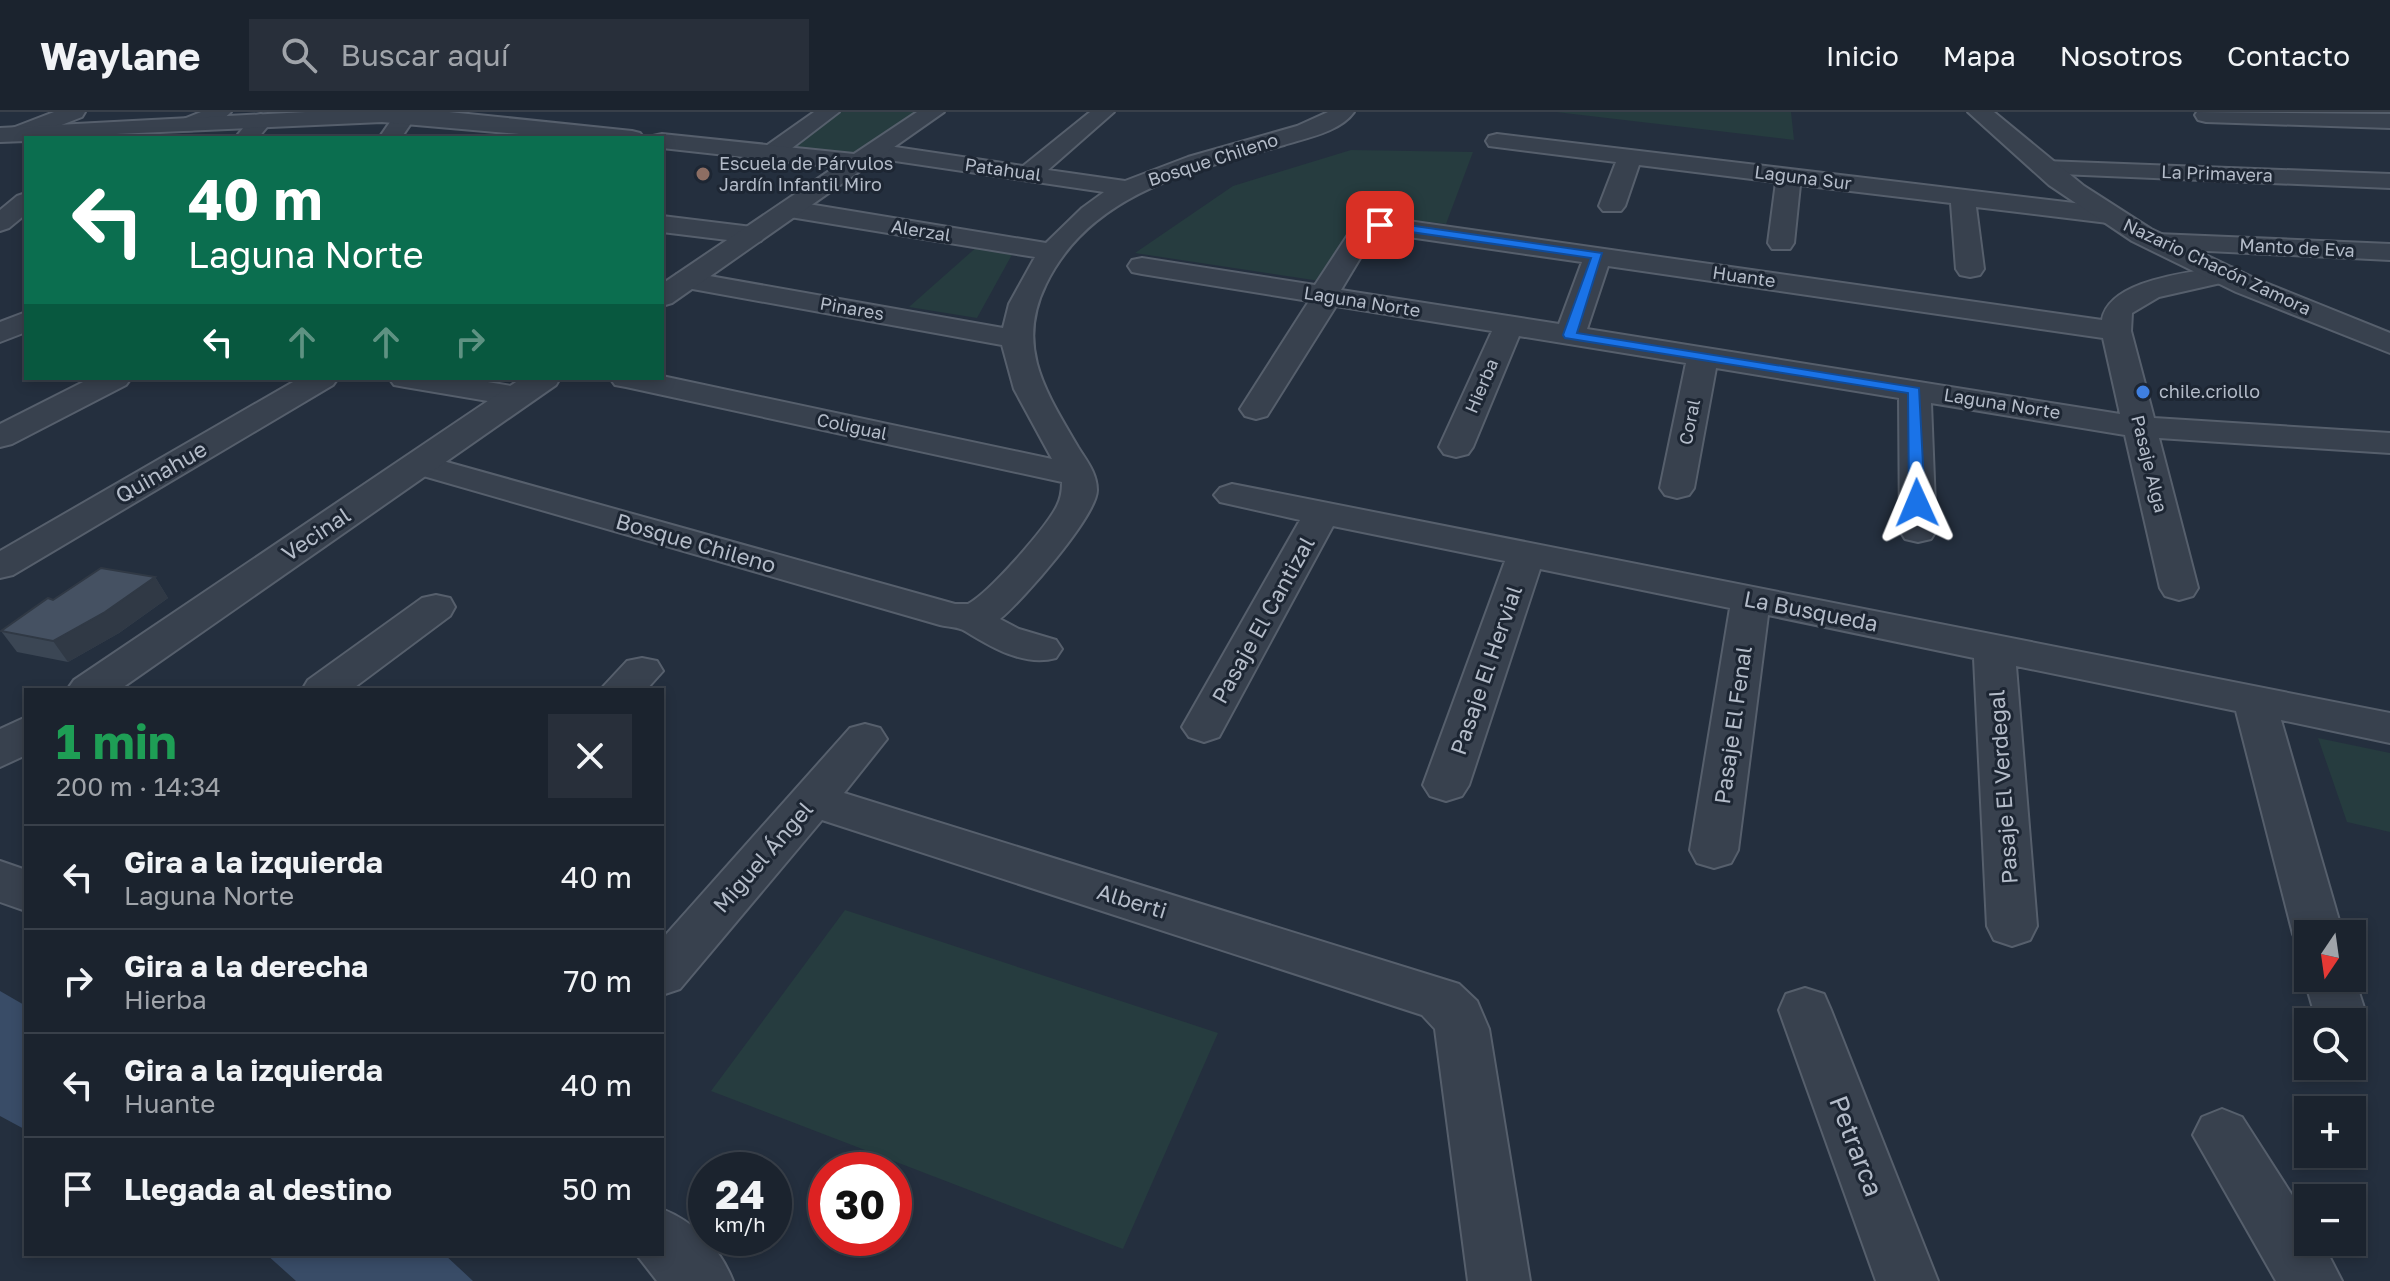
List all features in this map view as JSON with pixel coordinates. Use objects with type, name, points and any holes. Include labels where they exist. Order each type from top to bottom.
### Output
[{"type":"street","points":[[7,135],[74,112]]},
{"type":"street","points":[[189,125],[220,112]]},
{"type":"street","points":[[771,153],[828,112]]},
{"type":"street","points":[[664,296],[932,112]]},
{"type":"street","points":[[1028,174],[1103,112]]},
{"type":"street","points":[[1332,112],[1342,112]]},
{"type":"street","name":"Bosque Chileno","points":[[1078,475],[1022,371],[1017,339],[1027,298],[1053,252],[1092,213],[1130,189],[1187,165],[1321,125],[1342,112]]},
{"type":"street","name":"Nazario Chacón Zamora","points":[[1980,112],[2045,168],[2108,215],[2224,274],[2383,339]]},
{"type":"street","points":[[7,135],[104,134],[189,125],[254,129],[363,114],[611,136]]},
{"type":"street","points":[[2253,114],[2340,179]]},
{"type":"street","points":[[2206,115],[2253,114],[2390,121]]},
{"type":"street","points":[[391,136],[405,116]]},
{"type":"street","points":[[664,141],[771,153],[867,156]]},
{"type":"street","name":"Laguna Sur","points":[[1497,141],[2108,215]]},
{"type":"street","name":"Patahual","points":[[867,156],[1130,189]]},
{"type":"street","points":[[1612,206],[1630,157]]},
{"type":"street","name":"La Primavera","points":[[2045,168],[2390,181]]},
{"type":"street","points":[[1781,243],[1789,176]]},
{"type":"street","points":[[1963,198],[1970,269]]},
{"type":"street","points":[[0,223],[24,203]]},
{"type":"street","name":"Alerzal","points":[[790,209],[1053,252]]},
{"type":"street","points":[[664,224],[752,235]]},
{"type":"street","name":"Huante","points":[[1325,296],[1364,230],[1388,225],[2116,331]]},
{"type":"street","name":"Manto de Eva","points":[[2157,242],[2390,252]]},
{"type":"street","points":[[1570,335],[1598,256]]},
{"type":"street","name":"Laguna Norte","points":[[1142,266],[2139,427],[2390,443]]},
{"type":"street","points":[[2116,331],[2118,312],[2132,297],[2224,274]]},
{"type":"street","name":"Pinares","points":[[687,280],[1017,339]]},
{"type":"street","points":[[1256,409],[1319,312],[1325,296]]},
{"type":"street","points":[[0,315],[24,320]]},
{"type":"street","points":[[0,333],[24,321]]},
{"type":"street","name":"Hierba","points":[[1456,447],[1509,325]]},
{"type":"street","name":"Pasaje Alga","points":[[2116,331],[2179,588]]},
{"type":"street","name":"Coral","points":[[1677,488],[1703,356]]},
{"type":"street","points":[[0,437],[111,380]]},
{"type":"street","name":"Quinahue","points":[[0,567],[319,380]]},
{"type":"street","points":[[433,380],[531,387]]},
{"type":"street","name":"Coligual","points":[[635,380],[1078,475]]},
{"type":"street","name":"Vecinal","points":[[92,688],[531,387]]},
{"type":"street","points":[[1915,390],[1918,531]]},
{"type":"street","name":"Bosque Chileno","points":[[418,464],[954,616],[975,617],[988,630],[1002,637],[1042,649]]},
{"type":"street","points":[[975,617],[989,609],[1071,513],[1080,493],[1078,475]]},
{"type":"street","name":"La Busqueda","points":[[1232,495],[2390,728]]},
{"type":"street","name":"Pasaje El Cantizal","points":[[1204,727],[1322,513]]},
{"type":"street","name":"Pasaje El Hervial","points":[[1446,785],[1526,554]]},
{"type":"street","name":"Pasaje El Fenal","points":[[1714,850],[1751,599]]},
{"type":"street","points":[[326,688],[436,607]]},
{"type":"street","name":"Pasaje El Verdegal","points":[[1994,648],[2012,926]]},
{"type":"street","points":[[2254,701],[2314,920]]},
{"type":"street","points":[[0,751],[24,734]]},
{"type":"street","name":"Miguel Ángel","points":[[664,972],[865,739]]},
{"type":"street","name":"Alberti","points":[[812,800],[1427,994],[1451,1007],[1462,1029],[1499,1281]]},
{"type":"street","points":[[0,880],[24,890]]},
{"type":"street","name":"Petrarca","points":[[1805,1010],[1907,1281]]},
{"type":"street","points":[[2222,1135],[2311,1281]]},
{"type":"street","points":[[664,1242],[701,1281]]},
{"type":"green space","points":[[835,112],[920,112],[857,155],[787,147]]},
{"type":"green space","points":[[1556,112],[1791,112],[1794,140]]},
{"type":"green space","points":[[1351,150],[1473,152],[1446,224],[1359,213],[1320,281],[1135,253],[1233,186]]},
{"type":"green space","points":[[979,245],[1014,251],[977,318],[909,307]]},
{"type":"green space","points":[[2318,738],[2390,753],[2390,832],[2347,822]]},
{"type":"green space","points":[[845,910],[1218,1033],[1123,1249],[912,1168],[912,1152],[870,1152],[711,1091]]},
{"type":"water","points":[[0,991],[24,1005],[24,1129],[0,1116]]},
{"type":"water","points":[[268,1256],[446,1256],[473,1281],[296,1281]]},
{"type":"building","points":[[101,568],[155,577],[105,612],[53,641],[1,631],[48,598],[53,600]]},
{"type":"place","name":"Escuela de Párvulos Jardín Infantil Miro","points":[[703,174]]},
{"type":"place","name":"chile.criollo","points":[[2143,392]]},
{"type":"route","points":[[1380,225],[1598,256],[1570,335],[1915,390],[1917,503]]}]
